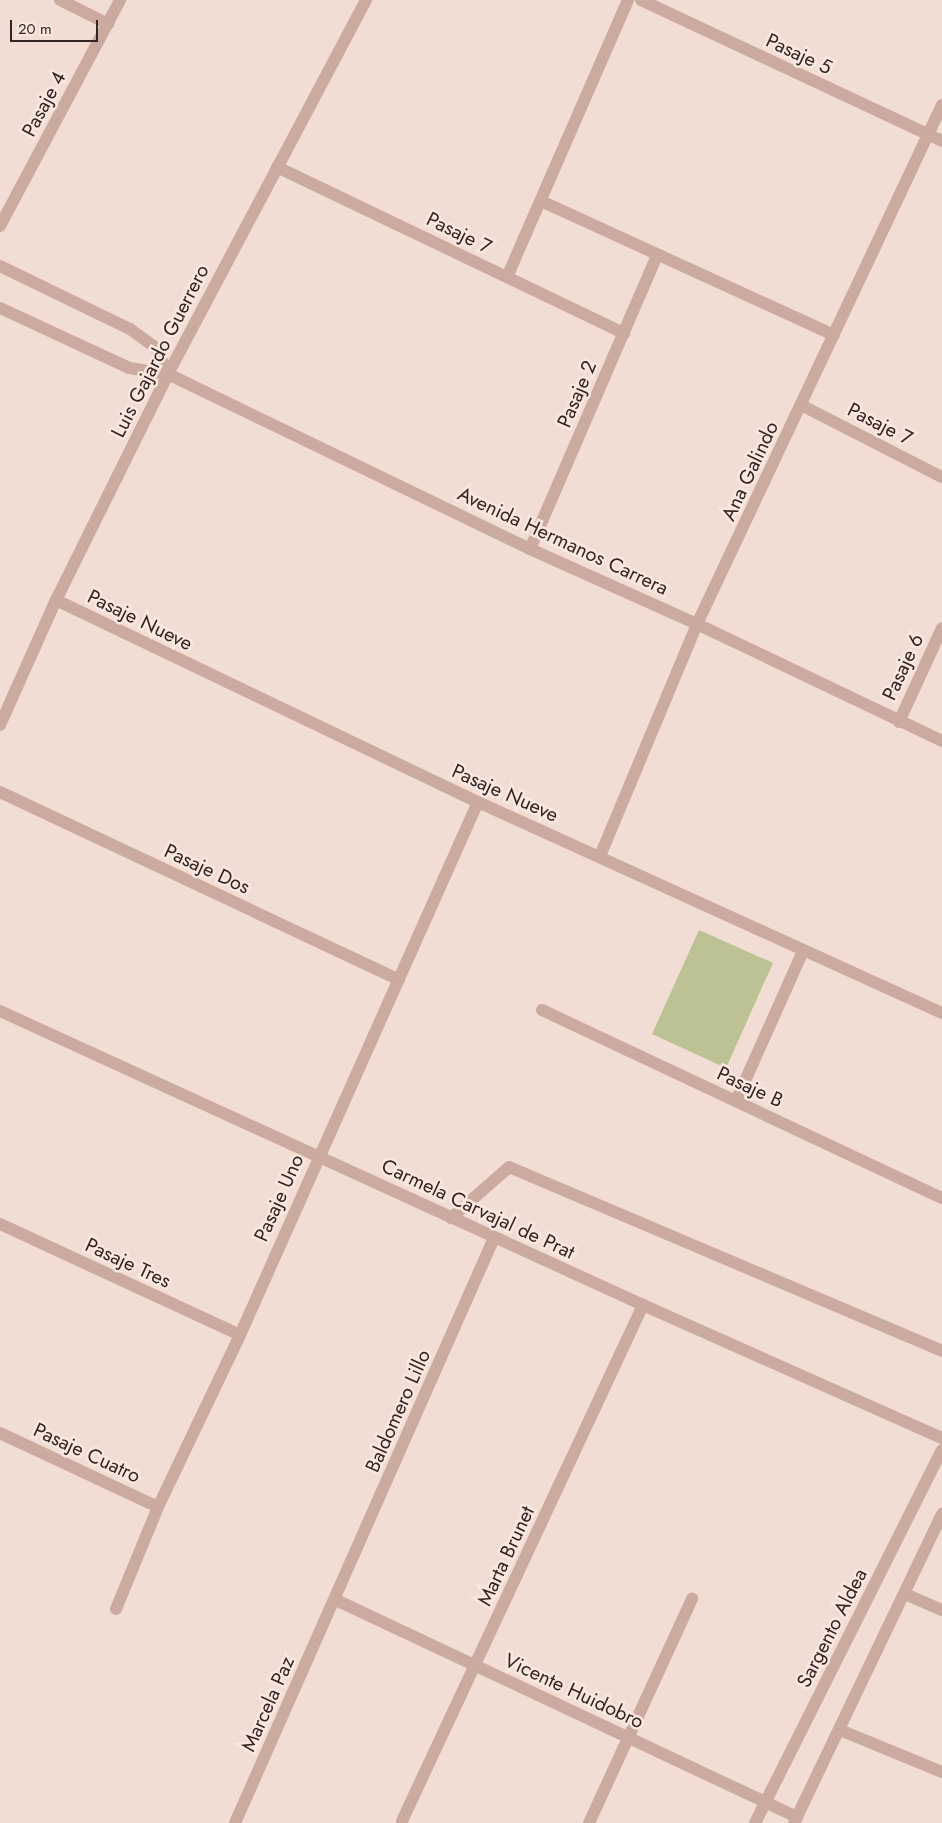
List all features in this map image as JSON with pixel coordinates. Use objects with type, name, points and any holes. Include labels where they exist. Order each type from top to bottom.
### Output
[{"type":"street","points":[[60,0],[108,24]]},
{"type":"street","name":"Pasaje 4","points":[[0,226],[120,0]]},
{"type":"street","name":"Luis Gajardo Guerrero","points":[[0,725],[56,600],[168,374],[366,0]]},
{"type":"street","points":[[507,277],[628,0]]},
{"type":"street","name":"Pasaje 5","points":[[641,0],[942,141]]},
{"type":"street","name":"Ana Galindo","points":[[600,856],[698,624],[942,105]]},
{"type":"street","name":"Pasaje 7","points":[[277,167],[624,333]]},
{"type":"street","points":[[541,201],[834,335]]},
{"type":"street","name":"Pasaje 2","points":[[530,549],[658,255]]},
{"type":"street","points":[[0,266],[130,329],[156,348],[168,374]]},
{"type":"street","name":"Avenida Hermanos Carrera","points":[[0,308],[129,368],[168,374],[530,549],[698,624],[942,741]]},
{"type":"street","name":"Pasaje 7","points":[[802,405],[942,477]]},
{"type":"street","name":"Pasaje Nueve","points":[[56,600],[478,802],[942,1013]]},
{"type":"street","name":"Pasaje 6","points":[[899,722],[942,628]]},
{"type":"street","name":"Pasaje Dos","points":[[0,792],[399,980]]},
{"type":"street","name":"Pasaje Uno","points":[[116,1609],[158,1507],[240,1335],[318,1156],[478,802]]},
{"type":"street","points":[[736,1101],[803,950]]},
{"type":"street","name":"Pasaje B","points":[[542,1010],[942,1198]]},
{"type":"street","name":"Carmela Carvajal de Prat","points":[[0,1011],[494,1238],[942,1438]]},
{"type":"street","points":[[450,1218],[509,1167],[942,1351]]},
{"type":"street","name":"Pasaje Tres","points":[[0,1224],[240,1335]]},
{"type":"street","name":"Baldomero Lillo","points":[[336,1600],[494,1238]]},
{"type":"street","name":"Marta Brunet","points":[[402,1822],[643,1305]]},
{"type":"street","name":"Pasaje Cuatro","points":[[0,1433],[158,1507]]},
{"type":"street","name":"Sargento Aldea","points":[[755,1823],[942,1450]]},
{"type":"street","points":[[796,1820],[942,1514]]},
{"type":"street","points":[[905,1594],[942,1610]]},
{"type":"street","points":[[589,1823],[692,1599]]},
{"type":"street","name":"Vicente Huidobro","points":[[336,1600],[766,1801],[796,1820]]},
{"type":"street","name":"Marcela Paz","points":[[235,1823],[336,1600]]},
{"type":"street","points":[[840,1730],[942,1772]]},
{"type":"green space","points":[[699,930],[773,963],[726,1068],[652,1034]]}]
